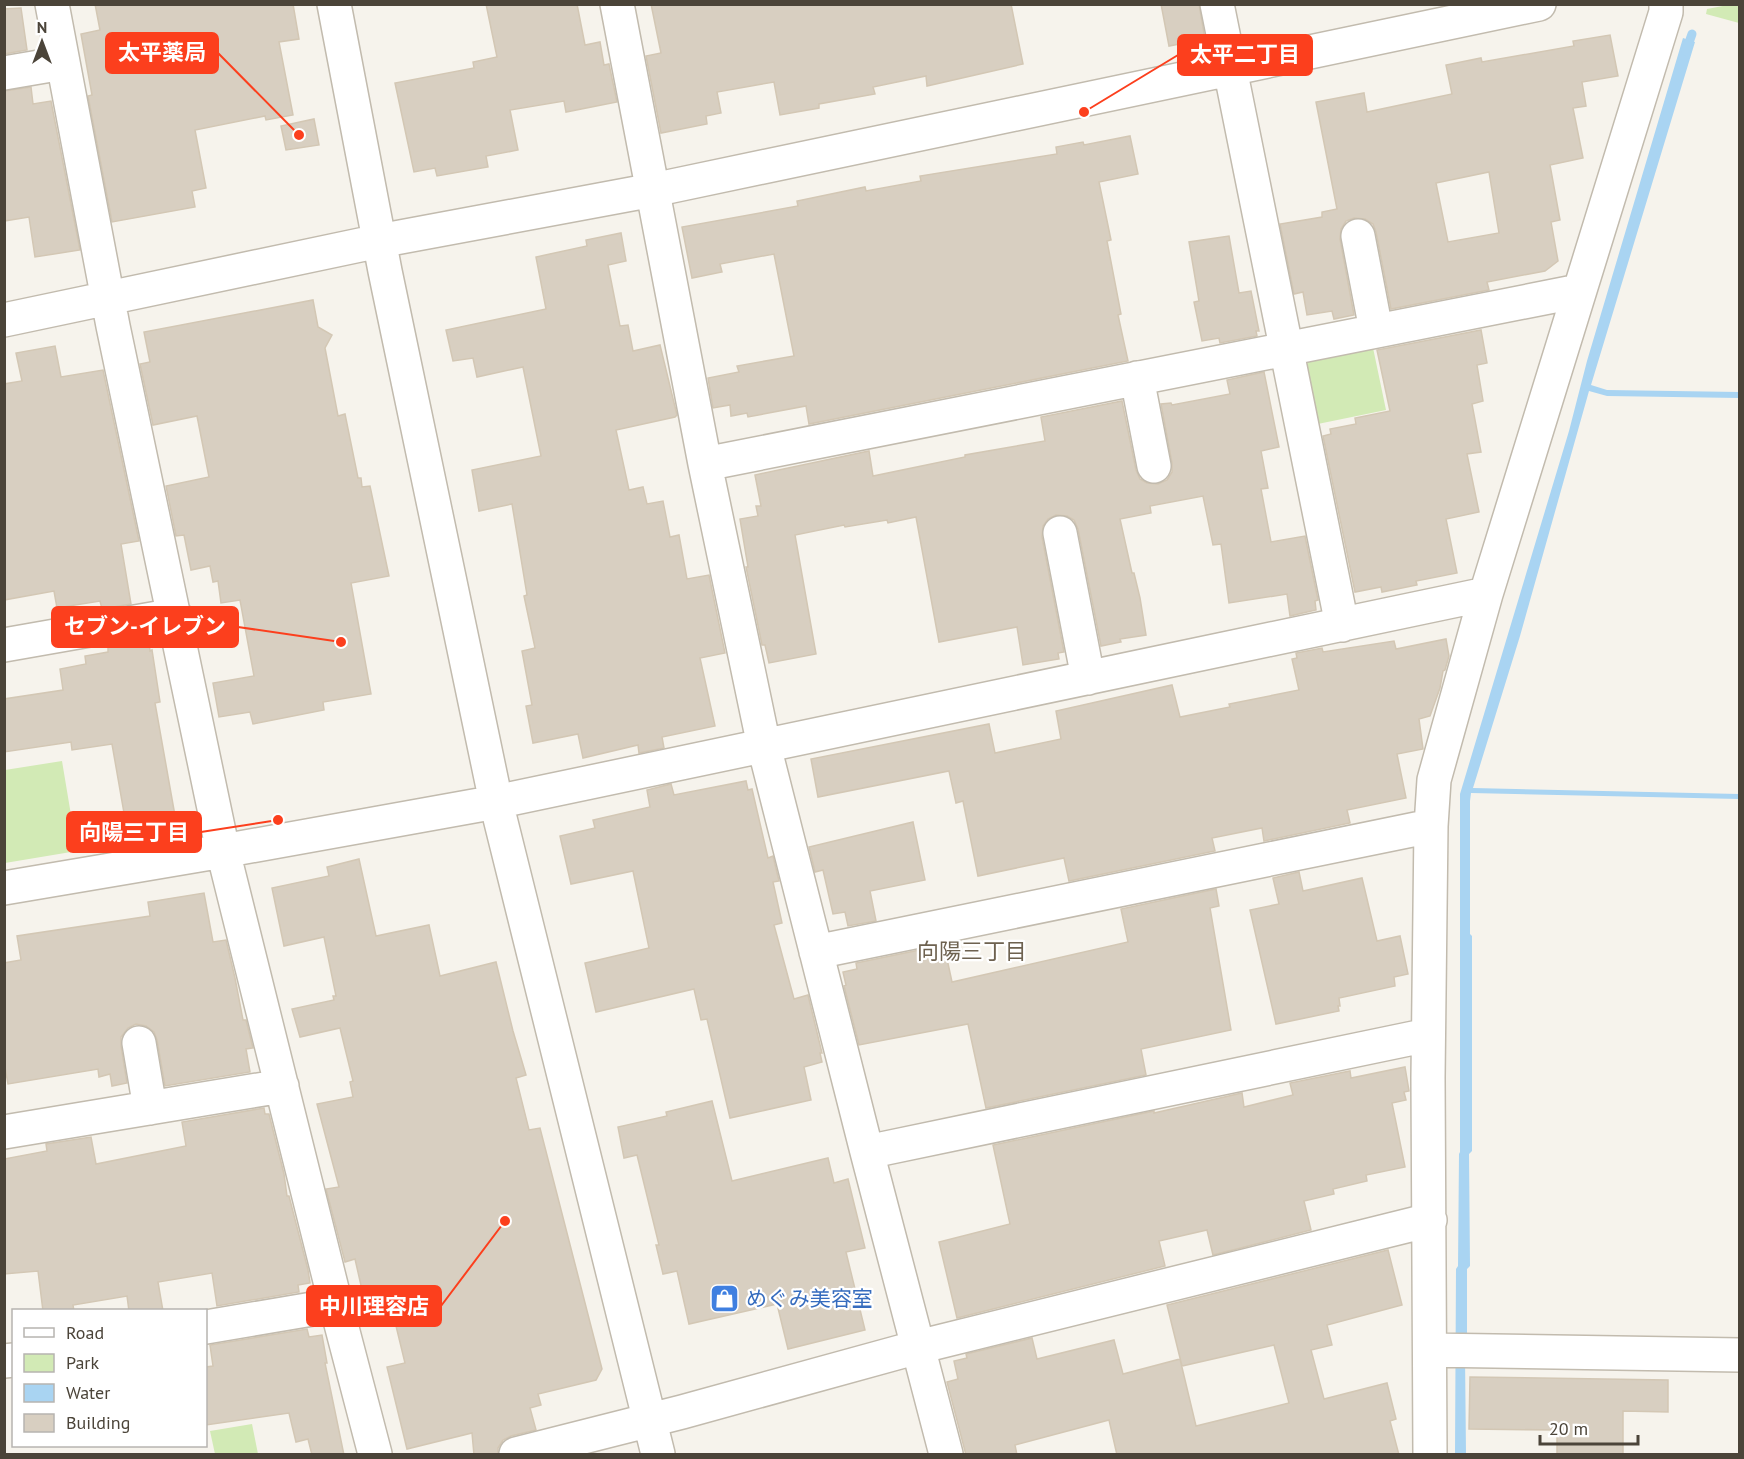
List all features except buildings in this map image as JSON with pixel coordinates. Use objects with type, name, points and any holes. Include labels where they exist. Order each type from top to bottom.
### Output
[{"type":"street","points":[[52,4],[108,298],[223,852],[375,1455]]},
{"type":"street","points":[[334,4],[379,241],[496,802],[658,1455]]},
{"type":"street","points":[[618,4],[705,464],[764,746],[946,1455]]},
{"type":"street","points":[[1217,4],[1342,625]]},
{"type":"street","points":[[4,320],[379,241],[653,190],[1539,4]]},
{"type":"street","points":[[1430,1455],[1428,1035],[1431,825],[1434,780],[1486,594],[1545,408],[1666,4]]},
{"type":"street","points":[[4,73],[63,63]]},
{"type":"street","points":[[1358,236],[1376,330]]},
{"type":"street","points":[[705,464],[1579,291]]},
{"type":"street","points":[[1137,378],[1154,466]]},
{"type":"street","points":[[1060,533],[1089,678]]},
{"type":"street","points":[[4,888],[223,852],[496,802],[1486,594]]},
{"type":"street","points":[[4,645],[175,615]]},
{"type":"street","points":[[816,952],[1431,825]]},
{"type":"street","points":[[867,1152],[1428,1035]]},
{"type":"street","points":[[139,1043],[150,1108]]},
{"type":"street","points":[[4,1132],[282,1086]]},
{"type":"street","points":[[516,1455],[918,1347],[1430,1220]]},
{"type":"street","points":[[207,1327],[336,1305]]},
{"type":"street","points":[[1430,1350],[1740,1355]]},
{"type":"green space","points":[[1739,5],[1739,23],[1706,14],[1707,9]]},
{"type":"green space","points":[[1372,343],[1386,410],[1308,426],[1294,359]]},
{"type":"green space","points":[[62,761],[77,851],[5,863],[5,770]]},
{"type":"green space","points":[[252,1424],[258,1454],[215,1454],[210,1431]]},
{"type":"water","points":[[1683,38],[1695,42],[1591,385],[1607,390],[1739,392],[1739,398],[1607,396],[1589,391],[1520,636],[1473,788],[1739,794],[1739,799],[1471,793],[1472,1151],[1469,1154],[1470,1266],[1467,1269],[1467,1353],[1465,1355],[1466,1454],[1455,1454],[1456,1269],[1458,1266],[1460,1152],[1460,794],[1569,431],[1587,361]]},
{"type":"waterway","points":[[1686,51],[1692,34]]},
{"type":"place","name":"太平二丁目","points":[[1084,112]]},
{"type":"place","name":"太平薬局","points":[[299,135]]},
{"type":"place","name":"セブン-イレブン","points":[[341,642]]},
{"type":"place","name":"向陽三丁目","points":[[278,820]]},
{"type":"place","name":"中川理容店","points":[[505,1221]]},
{"type":"place","name":"めぐみ美容室","points":[[725,1298]]},
{"type":"district","name":"向陽三丁目","points":[[972,951]]}]
